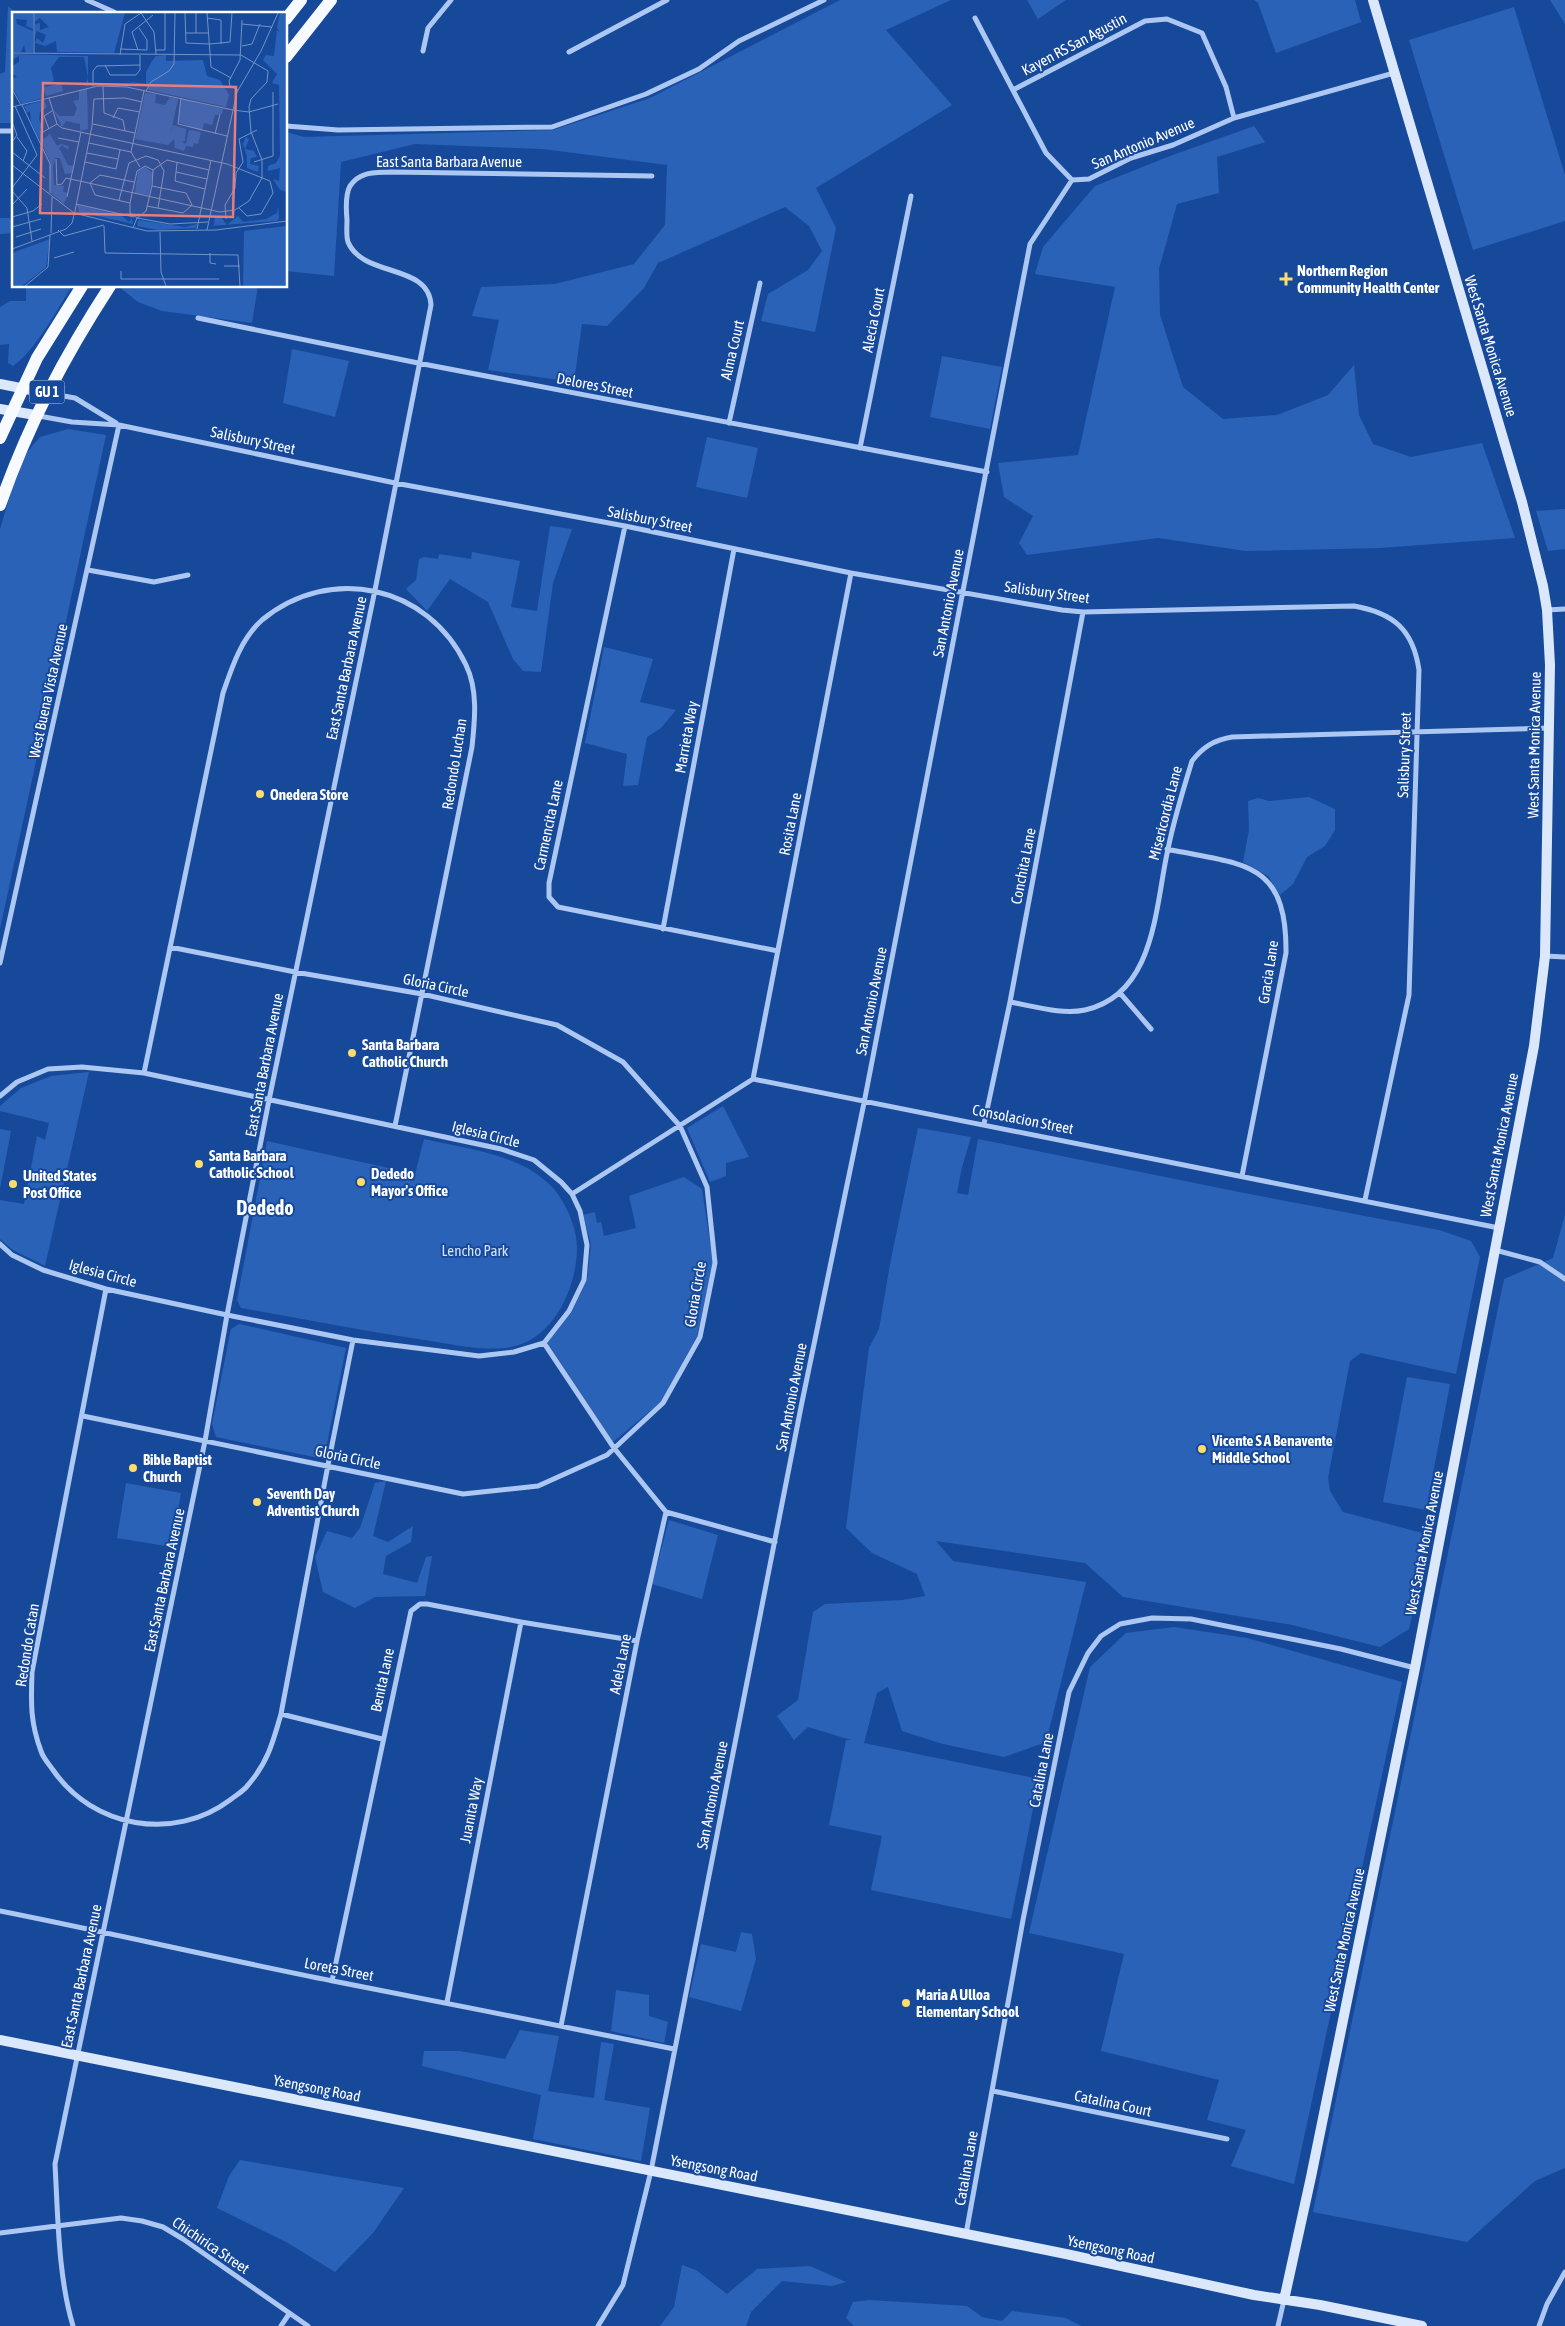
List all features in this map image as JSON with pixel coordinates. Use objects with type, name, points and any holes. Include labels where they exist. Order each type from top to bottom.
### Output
[{"type":"main road","points":[[288,16],[301,0]]},
{"type":"main road","points":[[288,54],[331,0]]},
{"type":"main road","name":"West Santa Monica Avenue","points":[[1284,2300],[1415,1668],[1539,1016],[1545,956],[1550,665],[1547,610],[1537,560],[1522,502],[1373,0]]},
{"type":"main road","name":"GU 1","points":[[0,438],[6,410],[22,389],[53,332],[81,288]]},
{"type":"main road","name":"GU 1","points":[[0,505],[35,415],[46,393],[73,344],[109,288]]},
{"type":"main road","points":[[0,384],[46,393]]},
{"type":"main road","points":[[6,410],[35,415]]},
{"type":"main road","name":"Ysengsong Road","points":[[0,2040],[966,2234],[1284,2300],[1422,2326]]},
{"type":"street","points":[[87,0],[114,12]]},
{"type":"street","points":[[422,52],[428,28],[451,0]]},
{"type":"street","points":[[569,52],[667,0]]},
{"type":"street","points":[[288,126],[338,130],[552,126],[646,94],[698,68],[740,41],[824,0]]},
{"type":"street","points":[[975,18],[1046,153],[1072,180]]},
{"type":"street","name":"Kayen RS San Agustin","points":[[1013,90],[1145,20],[1167,18],[1202,33],[1226,87],[1234,118]]},
{"type":"street","name":"San Antonio Avenue","points":[[598,2326],[623,2285],[651,2171],[864,1102],[1030,244],[1072,180],[1089,179],[1131,158],[1173,145],[1234,118],[1394,73]]},
{"type":"street","name":"East Santa Barbara Avenue","points":[[73,2326],[68,2308],[58,2226],[55,2164],[205,1441],[227,1314],[269,1100],[375,590],[418,363],[431,305],[431,297],[422,284],[364,260],[351,246],[348,241],[348,189],[355,179],[366,173],[652,176]]},
{"type":"street","name":"Alecia Court","points":[[860,448],[911,196]]},
{"type":"street","name":"Alma Court","points":[[729,423],[760,283]]},
{"type":"street","name":"Delores Street","points":[[198,318],[418,363],[987,472]]},
{"type":"street","name":"Salisbury Street","points":[[46,393],[75,398],[119,425]]},
{"type":"street","name":"Salisbury Street","points":[[35,415],[72,422],[119,425],[395,483],[625,526],[851,574],[1083,612],[1354,606],[1374,610],[1392,619],[1401,628],[1416,650],[1419,670],[1409,994],[1365,1200]]},
{"type":"street","name":"West Buena Vista Avenue","points":[[0,963],[119,425]]},
{"type":"street","name":"Carmencita Lane","points":[[625,526],[548,890],[553,903],[558,907],[778,951]]},
{"type":"street","name":"Marrieta Way","points":[[663,929],[734,549]]},
{"type":"street","points":[[88,570],[154,582],[188,575]]},
{"type":"street","name":"Rosita Lane","points":[[753,1079],[851,574]]},
{"type":"street","name":"Redondo Luchan","points":[[144,1073],[223,693],[236,654],[261,621],[295,598],[335,588],[375,590],[414,605],[445,631],[466,666],[476,706],[472,747],[395,1126]]},
{"type":"street","points":[[1547,610],[1565,609]]},
{"type":"street","name":"Conchita Lane","points":[[984,1124],[1010,1002],[1083,612]]},
{"type":"street","name":"Misericordia Lane","points":[[1010,1002],[1062,1012],[1094,1007],[1120,993],[1136,975],[1150,943],[1168,849],[1192,761],[1200,752],[1216,740],[1232,737],[1549,728]]},
{"type":"street","name":"Gracia Lane","points":[[1168,849],[1248,866],[1265,878],[1277,894],[1284,913],[1287,933],[1286,953],[1242,1176]]},
{"type":"street","name":"Gloria Circle","points":[[82,1416],[463,1494],[538,1486],[607,1455],[663,1403],[700,1337],[715,1263],[706,1187],[680,1126],[623,1062],[557,1025],[422,994],[295,972],[170,947]]},
{"type":"street","points":[[1545,956],[1565,957]]},
{"type":"street","points":[[1120,993],[1151,1029]]},
{"type":"street","name":"Iglesia Circle","points":[[0,1096],[17,1082],[48,1069],[82,1067],[144,1073],[501,1149],[534,1160],[561,1182],[572,1194],[580,1211],[588,1245],[584,1280],[569,1311],[544,1342],[514,1352],[479,1356],[353,1340],[106,1289],[43,1270],[12,1255],[0,1244]]},
{"type":"street","points":[[572,1194],[753,1079]]},
{"type":"street","name":"Consolacion Street","points":[[753,1079],[1499,1228]]},
{"type":"street","points":[[1495,1250],[1540,1262],[1565,1279]]},
{"type":"street","name":"Redondo Catan","points":[[106,1289],[32,1672],[30,1713],[41,1752],[64,1786],[97,1811],[135,1824],[176,1824],[215,1811],[247,1787],[270,1753],[282,1714],[353,1340]]},
{"type":"street","points":[[544,1342],[614,1448],[666,1512],[775,1542]]},
{"type":"street","name":"Adela Lane","points":[[561,2026],[637,1641],[666,1512]]},
{"type":"street","name":"Benita Lane","points":[[332,1981],[408,1617],[415,1607],[420,1604],[427,1604],[520,1622],[637,1641]]},
{"type":"street","name":"Catalina Lane","points":[[966,2234],[1023,1920],[1069,1692],[1088,1653],[1101,1636],[1120,1624],[1144,1620],[1191,1618],[1341,1649],[1415,1668]]},
{"type":"street","name":"Juanita Way","points":[[446,2002],[520,1622]]},
{"type":"street","points":[[282,1714],[382,1739]]},
{"type":"street","name":"Loreta Street","points":[[0,1911],[103,1931],[332,1981],[446,2002],[674,2049]]},
{"type":"street","name":"Catalina Court","points":[[993,2091],[1227,2139]]},
{"type":"street","name":"Chichirica Street","points":[[0,2233],[121,2218],[163,2227],[308,2326]]},
{"type":"street","points":[[1539,2326],[1547,2304],[1565,2272]]},
{"type":"street","points":[[1278,2326],[1284,2300]]},
{"type":"street","points":[[280,2326],[289,2314]]},
{"type":"green space","points":[[840,0],[951,0],[886,30],[952,105],[816,188],[836,228],[815,332],[761,321],[768,294],[808,270],[822,251],[809,226],[785,207],[658,263],[644,288],[607,326],[582,324],[574,382],[488,370],[499,320],[472,316],[481,287],[555,284],[634,264],[665,225],[667,165],[543,149],[415,144],[341,162],[334,276],[288,271],[288,133],[304,137],[553,130],[650,98]]},
{"type":"green space","points":[[1027,0],[1066,0],[1038,19]]},
{"type":"green space","points":[[1254,0],[1355,0],[1361,22],[1276,53],[1258,3]]},
{"type":"green space","points":[[1550,0],[1565,0],[1565,24]]},
{"type":"green space","points":[[8,6],[15,12],[12,12],[12,123],[0,123],[0,74],[5,72]]},
{"type":"green space","points":[[1514,7],[1565,175],[1565,221],[1473,250],[1409,40]]},
{"type":"green space","points":[[1254,126],[1265,142],[1217,157],[1219,193],[1177,204],[1159,269],[1160,315],[1183,387],[1223,419],[1277,415],[1328,395],[1354,365],[1359,415],[1373,444],[1411,457],[1482,443],[1515,538],[1380,548],[1246,551],[1158,538],[1027,555],[1019,543],[1033,516],[1004,497],[998,463],[1078,455],[1115,287],[1035,274],[1043,247],[1095,186],[1170,156]]},
{"type":"green space","points":[[0,218],[12,218],[12,233],[0,234]]},
{"type":"green space","points":[[26,288],[71,288],[38,340],[22,359],[13,366],[8,363],[9,344],[0,345],[0,307],[10,301],[26,301]]},
{"type":"green space","points":[[120,288],[258,288],[252,323],[162,311],[138,302]]},
{"type":"green space","points":[[292,349],[349,361],[335,417],[283,403]]},
{"type":"green space","points":[[942,356],[1002,367],[990,429],[930,417]]},
{"type":"green space","points":[[68,429],[106,435],[0,929],[0,529],[21,459],[40,437]]},
{"type":"green space","points":[[707,437],[758,448],[747,498],[696,487]]},
{"type":"green space","points":[[1565,509],[1565,549],[1548,551],[1536,511]]},
{"type":"green space","points":[[550,526],[572,529],[553,583],[541,672],[523,671],[513,659],[488,602],[450,579],[427,611],[406,589],[416,580],[419,559],[424,557],[438,559],[439,554],[471,559],[472,552],[520,561],[511,607],[537,611]]},
{"type":"green space","points":[[604,647],[653,659],[640,702],[676,710],[661,728],[647,737],[638,785],[623,786],[627,754],[585,743]]},
{"type":"green space","points":[[1309,797],[1335,809],[1335,830],[1325,846],[1307,857],[1293,884],[1280,895],[1268,876],[1243,862],[1249,830],[1248,801],[1258,798],[1269,801]]},
{"type":"green space","points":[[89,1072],[45,1266],[13,1250],[0,1239],[0,1200],[24,1204],[37,1136],[45,1140],[49,1123],[0,1111],[0,1106],[21,1088],[51,1076]]},
{"type":"green space","points":[[723,1106],[749,1157],[726,1163],[726,1176],[710,1182],[687,1128]]},
{"type":"green space","points":[[918,1128],[971,1137],[957,1193],[968,1195],[978,1139],[1439,1230],[1471,1241],[1480,1257],[1456,1374],[1361,1353],[1350,1361],[1328,1478],[1330,1491],[1343,1512],[1430,1535],[1409,1629],[1380,1647],[1292,1625],[1123,1597],[1085,1563],[936,1541],[953,1561],[1086,1582],[1046,1742],[1004,1757],[943,1744],[902,1731],[888,1687],[877,1693],[864,1743],[1039,1779],[1011,1919],[871,1890],[882,1836],[829,1825],[846,1740],[851,1740],[808,1727],[794,1740],[777,1716],[798,1700],[813,1612],[825,1604],[902,1600],[925,1596],[917,1574],[872,1553],[846,1528],[869,1348],[879,1329],[890,1264]]},
{"type":"green space","points":[[0,1129],[11,1131],[0,1189]]},
{"type":"green space","name":"Lencho Park","points":[[424,1139],[493,1154],[526,1167],[553,1188],[562,1201],[570,1216],[577,1240],[576,1262],[573,1278],[560,1309],[539,1334],[526,1342],[511,1347],[489,1349],[378,1333],[241,1308],[237,1300],[267,1141],[415,1174]]},
{"type":"green space","points":[[684,1177],[702,1189],[713,1264],[697,1336],[661,1402],[613,1442],[547,1342],[571,1313],[587,1280],[591,1244],[583,1215],[595,1212],[597,1223],[601,1222],[604,1236],[636,1228],[629,1196]]},
{"type":"green space","points":[[1565,1215],[1565,2168],[1535,2181],[1467,2242],[1313,2212],[1504,1279],[1553,1258]]},
{"type":"green space","points":[[239,1324],[346,1348],[324,1459],[216,1437],[212,1424],[231,1329]]},
{"type":"green space","points":[[1407,1377],[1450,1384],[1426,1510],[1383,1502]]},
{"type":"green space","points":[[386,1481],[373,1536],[388,1542],[413,1526],[411,1542],[386,1556],[383,1574],[417,1583],[426,1557],[432,1556],[425,1596],[375,1597],[355,1608],[323,1592],[315,1557],[327,1531],[352,1538],[360,1528],[375,1483]]},
{"type":"green space","points":[[126,1483],[181,1493],[172,1547],[117,1538]]},
{"type":"green space","points":[[669,1520],[718,1535],[702,1599],[652,1584]]},
{"type":"green space","points":[[1174,1627],[1247,1638],[1402,1682],[1294,2184],[1231,2166],[1246,2130],[1207,2120],[1219,2080],[1101,2051],[1124,1954],[1029,1933],[1090,1667],[1126,1633]]},
{"type":"green space","points":[[741,1932],[752,1934],[756,1959],[741,2011],[689,1997],[701,1944],[736,1952]]},
{"type":"green space","points":[[616,1990],[649,1995],[649,2016],[668,2022],[664,2043],[611,2031]]},
{"type":"green space","points":[[520,2030],[559,2036],[548,2091],[594,2098],[601,2042],[614,2044],[604,2100],[650,2108],[641,2161],[533,2139],[541,2095],[422,2066],[424,2051],[460,2051],[505,2059]]},
{"type":"green space","points":[[240,2160],[404,2188],[373,2233],[335,2272],[288,2243],[217,2208],[229,2176]]},
{"type":"green space","points":[[682,2265],[696,2270],[727,2294],[757,2269],[810,2266],[846,2282],[832,2286],[782,2281],[751,2312],[746,2326],[660,2326],[674,2307]]},
{"type":"green space","points":[[869,2300],[967,2306],[982,2317],[1002,2321],[1012,2311],[1066,2318],[1081,2326],[854,2326],[846,2318],[853,2302]]},
{"type":"place","name":"Northern Region Community Health Center","points":[[1286,279]]},
{"type":"place","name":"Onedera Store","points":[[260,794]]},
{"type":"place","name":"Santa Barbara Catholic Church","points":[[352,1053]]},
{"type":"place","name":"Santa Barbara Catholic School","points":[[199,1164]]},
{"type":"place","name":"Dededo Mayor's Office","points":[[361,1182]]},
{"type":"place","name":"United States Post Office","points":[[13,1184]]},
{"type":"place","name":"Vicente S A Benavente Middle School","points":[[1202,1449]]},
{"type":"place","name":"Bible Baptist Church","points":[[133,1468]]},
{"type":"place","name":"Seventh Day Adventist Church","points":[[257,1502]]},
{"type":"place","name":"Maria A Ulloa Elementary School","points":[[906,2003]]},
{"type":"district","name":"Dededo","points":[[265,1207]]}]
